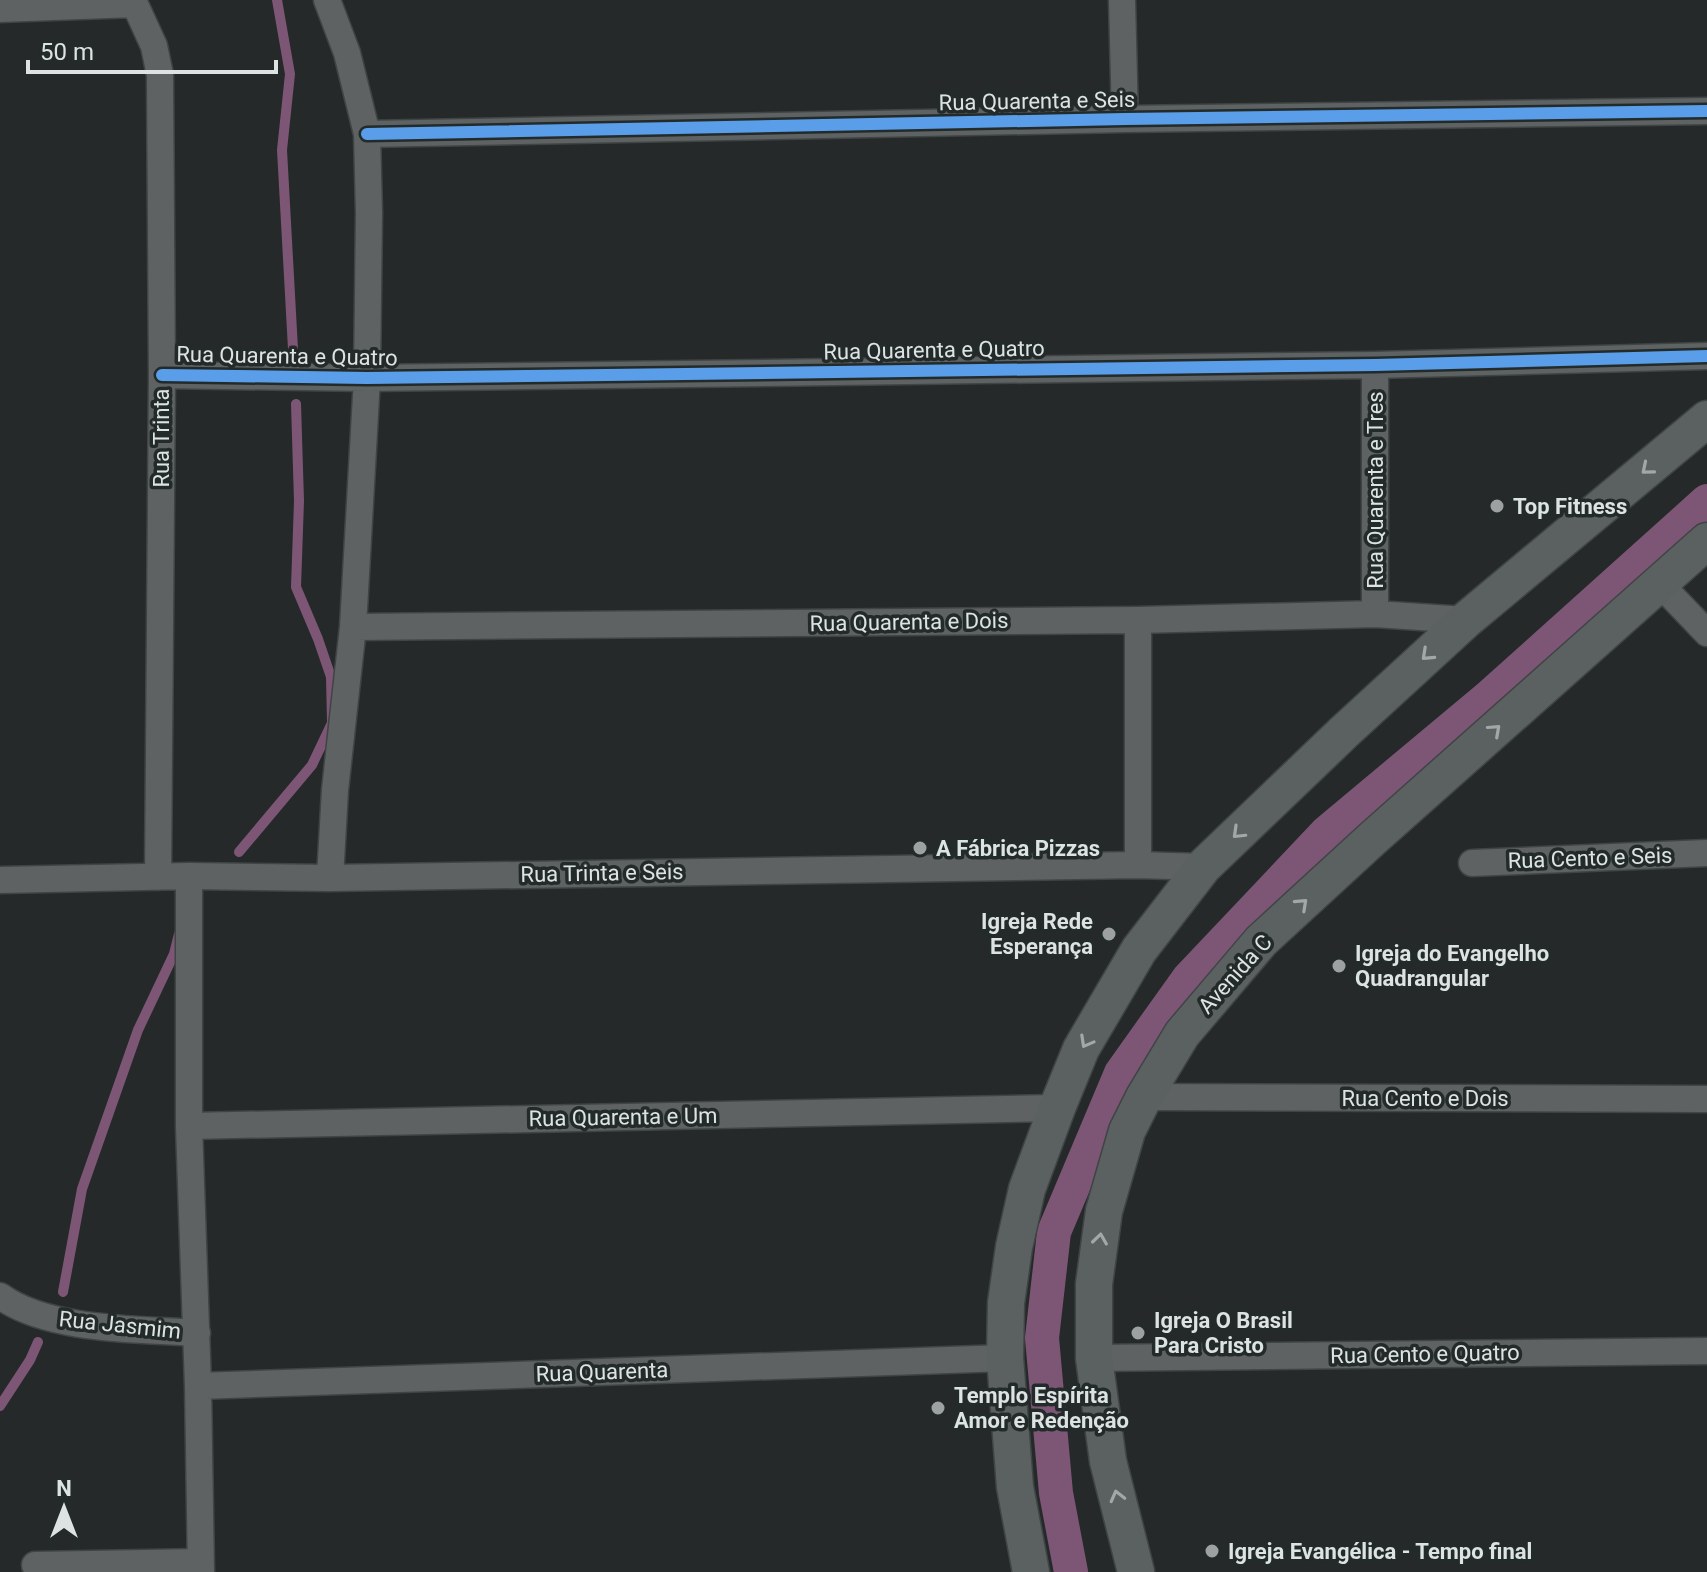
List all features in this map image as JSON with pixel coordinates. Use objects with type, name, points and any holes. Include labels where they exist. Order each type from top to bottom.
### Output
[{"type":"main road","points":[[1031,1572],[1015,1487],[1005,1358],[1006,1303],[1014,1247],[1027,1189],[1081,1049],[1139,950],[1203,867],[1344,732],[1466,620],[1707,419]]},
{"type":"main road","name":"Avenida C","points":[[1136,1572],[1108,1461],[1094,1358],[1094,1284],[1104,1211],[1127,1131],[1144,1097],[1182,1034],[1261,941],[1707,541]]},
{"type":"street","points":[[327,0],[347,53],[367,134],[369,213],[367,378],[353,627],[335,790],[330,878]]},
{"type":"street","points":[[1122,0],[1125,119]]},
{"type":"street","points":[[0,9],[134,2]]},
{"type":"street","name":"Rua Trinta","points":[[134,2],[154,46],[160,75],[162,375],[158,877]]},
{"type":"street","name":"Rua Quarenta e Seis","points":[[367,134],[1707,111]]},
{"type":"street","name":"Rua Quarenta e Quatro","points":[[162,375],[367,378],[1375,365],[1707,356]]},
{"type":"street","name":"Rua Quarenta e Tres","points":[[1375,365],[1375,614]]},
{"type":"street","points":[[1660,584],[1707,633]]},
{"type":"street","name":"Rua Quarenta e Dois","points":[[353,627],[1138,620],[1375,614],[1466,620]]},
{"type":"street","points":[[1138,620],[1138,865]]},
{"type":"street","name":"Rua Cento e Seis","points":[[1472,863],[1707,853]]},
{"type":"street","name":"Rua Trinta e Seis","points":[[0,880],[1138,865],[1203,867]]},
{"type":"street","points":[[35,1565],[200,1567],[197,1333],[189,1126],[189,876]]},
{"type":"street","name":"Rua Cento e Dois","points":[[1144,1097],[1707,1099]]},
{"type":"street","name":"Rua Quarenta e Um","points":[[189,1126],[1057,1108]]},
{"type":"street","name":"Rua Jasmim","points":[[0,1296],[11,1304],[51,1318],[107,1327],[197,1333]]},
{"type":"street","name":"Rua Cento e Quatro","points":[[1094,1358],[1707,1351]]},
{"type":"street","name":"Rua Quarenta","points":[[198,1386],[1005,1358]]},
{"type":"waterway","points":[[277,0],[290,74],[282,150],[293,349]]},
{"type":"waterway","points":[[239,852],[312,765],[332,723],[331,677],[296,587],[299,501],[296,404]]},
{"type":"waterway","points":[[1071,1572],[1056,1493],[1042,1338],[1054,1232],[1121,1073],[1188,979],[1327,832],[1491,695],[1707,501]]},
{"type":"waterway","points":[[63,1292],[82,1189],[138,1030],[174,954],[179,934]]},
{"type":"waterway","points":[[0,1406],[38,1342]]},
{"type":"cycle path","points":[[367,134],[1707,111]]},
{"type":"cycle path","points":[[162,375],[367,378],[1375,365],[1707,356]]},
{"type":"place","name":"Top Fitness","points":[[1497,506]]},
{"type":"place","name":"A Fábrica Pizzas","points":[[920,848]]},
{"type":"place","name":"Igreja Rede Esperança","points":[[1109,934]]},
{"type":"place","name":"Igreja do Evangelho Quadrangular","points":[[1339,966]]},
{"type":"place","name":"Igreja O Brasil Para Cristo","points":[[1138,1333]]},
{"type":"place","name":"Templo Espírita Amor e Redenção","points":[[938,1408]]},
{"type":"place","name":"Igreja Evangélica - Tempo final","points":[[1212,1551]]}]
